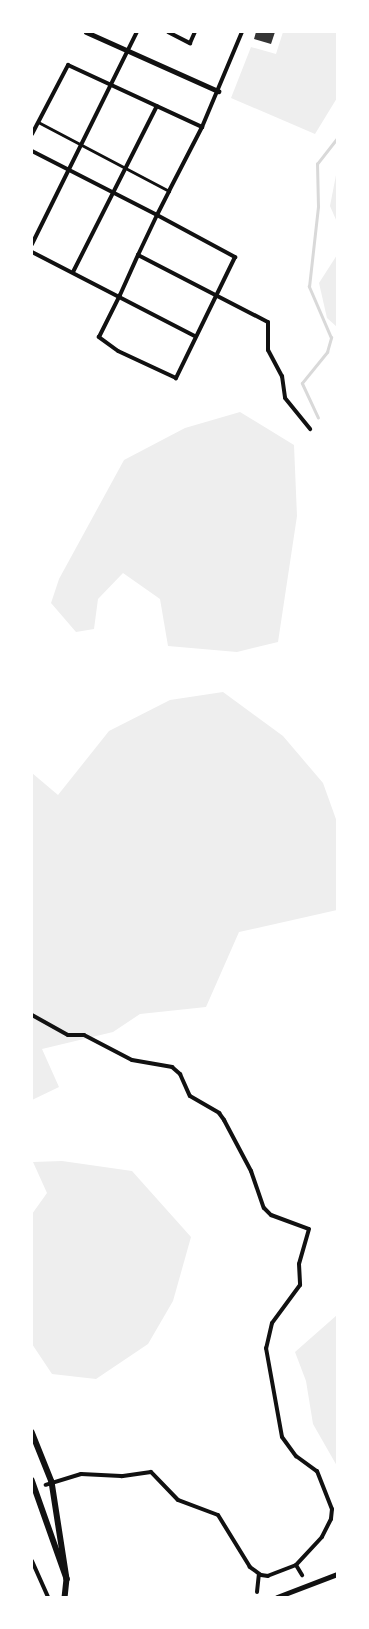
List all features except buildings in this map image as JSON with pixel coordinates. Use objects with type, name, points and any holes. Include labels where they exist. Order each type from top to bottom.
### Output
[{"type":"main road","points":[[32,1432],[52,1482],[67,1579],[65,1597]]},
{"type":"main road","points":[[32,1480],[67,1579]]},
{"type":"street","points":[[86,32],[218,92]]},
{"type":"street","points":[[32,244],[137,32]]},
{"type":"street","points":[[168,32],[190,43],[195,32]]},
{"type":"street","points":[[32,151],[157,215],[235,257],[195,336],[176,378],[118,351],[99,337],[120,295],[138,255],[157,215],[168,191],[202,127],[242,32]]},
{"type":"street","points":[[32,134],[68,65],[202,127]]},
{"type":"street","points":[[73,272],[157,106]]},
{"type":"street","points":[[38,122],[168,191]]},
{"type":"street","points":[[32,252],[120,295],[195,336]]},
{"type":"street","points":[[138,255],[217,294],[268,322],[268,350],[282,376],[285,398],[310,429]]},
{"type":"street","points":[[32,1015],[68,1036],[84,1035],[132,1060],[172,1067],[180,1074],[190,1096],[224,1120],[251,1171],[264,1208],[271,1215],[309,1229],[299,1264],[300,1285],[272,1323],[266,1348],[282,1437],[296,1456],[317,1471],[332,1509],[325,1533],[296,1565],[268,1576],[259,1574],[250,1567],[218,1515],[178,1500],[151,1472],[121,1476],[92,1473],[52,1482],[46,1485]]},
{"type":"street","points":[[32,1561],[48,1597]]},
{"type":"street","points":[[296,1565],[302,1575]]},
{"type":"street","points":[[257,1592],[259,1574]]},
{"type":"street","points":[[277,1597],[337,1574]]},
{"type":"shaded area","points":[[283,32],[337,32],[337,98],[315,134],[231,98],[251,47],[276,54]]},
{"type":"shaded area","points":[[337,170],[337,222],[330,206]]},
{"type":"shaded area","points":[[337,255],[337,327],[327,318],[319,283]]},
{"type":"shaded area","points":[[240,412],[294,445],[297,516],[278,642],[237,652],[168,646],[160,599],[123,573],[98,599],[94,629],[76,632],[51,603],[59,579],[124,460],[185,428]]},
{"type":"shaded area","points":[[223,692],[283,736],[323,783],[337,822],[337,910],[239,932],[206,1007],[140,1014],[113,1032],[42,1049],[59,1087],[32,1100],[32,773],[58,795],[109,731],[170,700]]},
{"type":"shaded area","points":[[62,1161],[132,1171],[191,1237],[173,1301],[148,1344],[96,1379],[52,1374],[32,1344],[32,1214],[47,1193],[33,1162]]},
{"type":"shaded area","points":[[337,1315],[337,1466],[313,1424],[306,1381],[295,1352]]},
{"type":"waterway","points":[[318,418],[302,383],[327,352],[331,338],[309,287],[318,207],[317,164],[337,138]]}]
